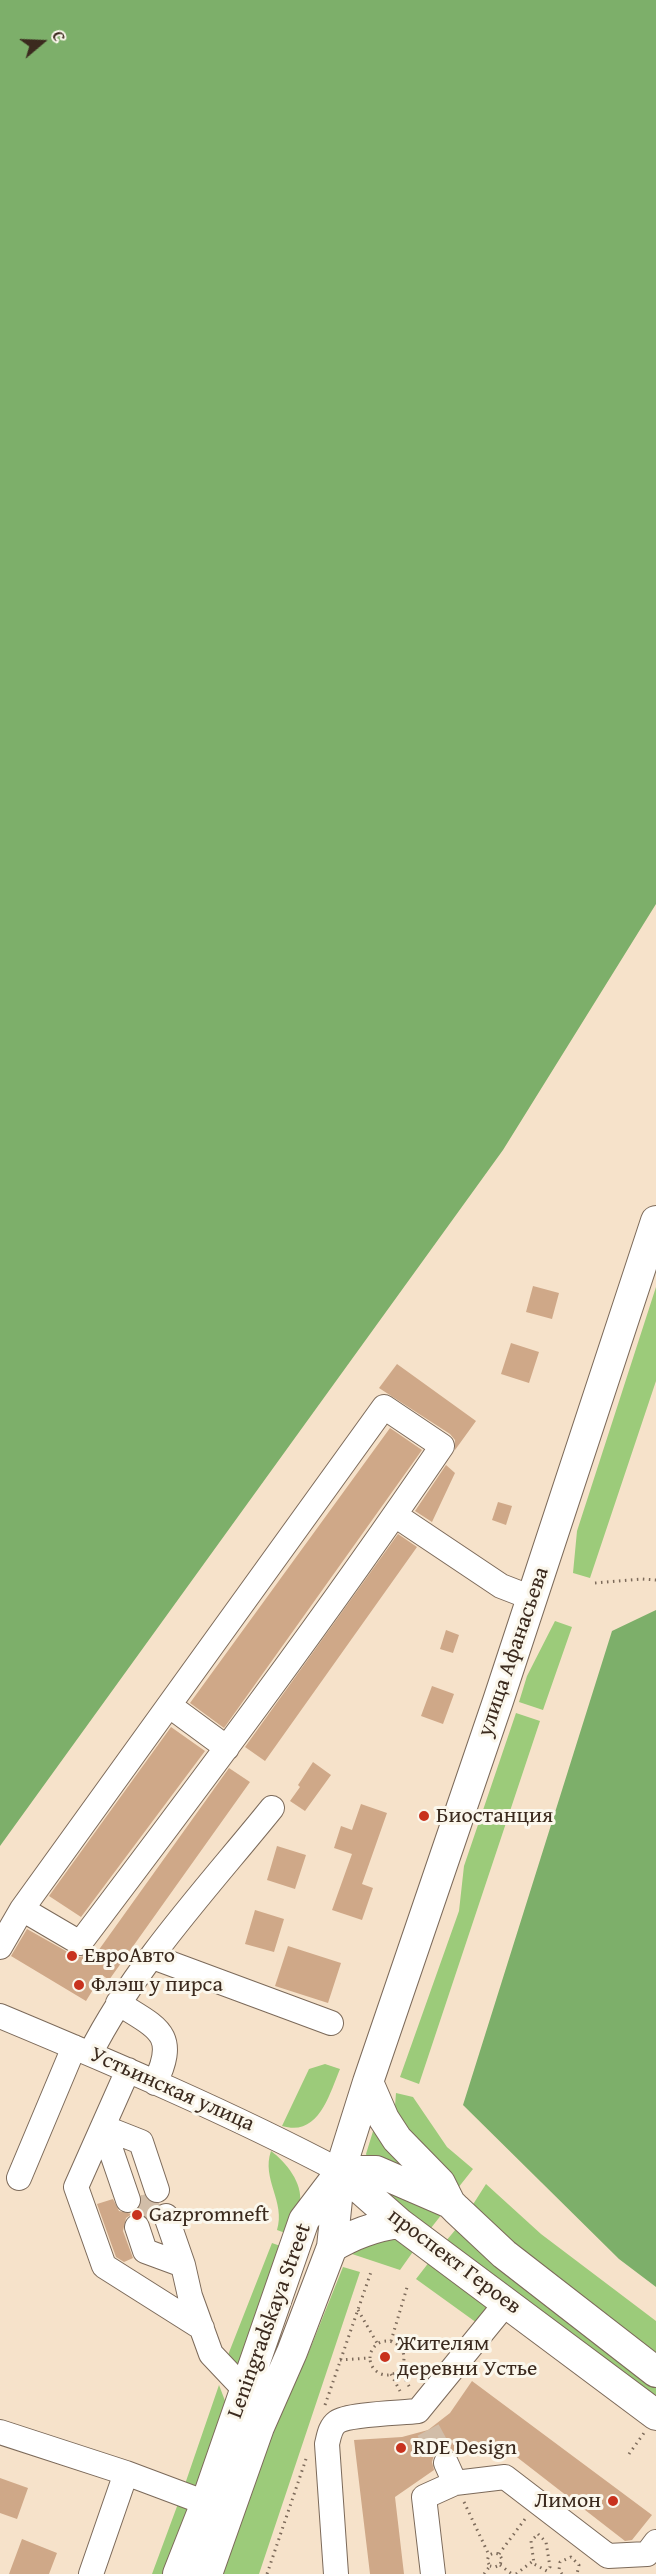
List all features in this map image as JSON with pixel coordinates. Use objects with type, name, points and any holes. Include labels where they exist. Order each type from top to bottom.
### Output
[{"type":"main road","name":"улица Афанасьева","points":[[340,2171],[656,1221]]},
{"type":"main road","points":[[368,2082],[384,2119],[397,2139],[440,2183],[450,2203]]},
{"type":"main road","points":[[340,2171],[376,2171],[450,2203]]},
{"type":"main road","name":"проспект Героев","points":[[340,2171],[399,2223],[656,2415]]},
{"type":"main road","name":"Leningradskaya Street","points":[[207,2574],[259,2427],[292,2352],[332,2247],[340,2171]]},
{"type":"main road","name":"Leningradskaya Street","points":[[178,2574],[206,2503],[304,2220],[340,2171]]},
{"type":"main road","name":"проспект Героев","points":[[450,2203],[504,2254],[656,2372]]},
{"type":"main road","points":[[332,2247],[351,2235],[374,2227],[399,2223]]},
{"type":"street","points":[[0,1947],[22,1909],[384,1407],[442,1446],[227,1748],[80,1943],[22,1909]]},
{"type":"street","points":[[395,1515],[501,1586],[532,1598]]},
{"type":"street","points":[[170,1706],[227,1748]]},
{"type":"street","points":[[19,2178],[82,2050],[153,1956],[272,1808]]},
{"type":"street","points":[[153,1956],[331,2023]]},
{"type":"street","points":[[118,2003],[159,2030],[166,2047],[162,2069],[155,2083]]},
{"type":"street","name":"Устьинская улица","points":[[0,2016],[82,2050],[124,2081],[155,2083],[271,2135],[340,2171]]},
{"type":"street","points":[[124,2081],[113,2131],[76,2187],[105,2266],[202,2328]]},
{"type":"street","points":[[113,2131],[143,2195]]},
{"type":"street","points":[[152,2221],[175,2261],[211,2354],[245,2390]]},
{"type":"street","points":[[336,2574],[327,2444],[330,2431],[337,2422],[348,2418],[416,2409],[507,2302]]},
{"type":"street","points":[[0,2432],[206,2503]]},
{"type":"street","points":[[433,2574],[424,2497],[451,2473],[505,2477],[608,2556],[647,2554],[656,2542]]},
{"type":"street","points":[[91,2574],[126,2474]]},
{"type":"path","points":[[595,1583],[656,1580]]},
{"type":"path","points":[[391,2341],[408,2284]]},
{"type":"path","points":[[358,2310],[377,2343]]},
{"type":"path","points":[[391,2341],[402,2349],[403,2363],[400,2369],[391,2374],[379,2373],[371,2364],[370,2352],[377,2343],[391,2341]]},
{"type":"path","points":[[340,2360],[369,2358]]},
{"type":"path","points":[[400,2369],[416,2409]]},
{"type":"path","points":[[391,2374],[416,2409]]},
{"type":"path","points":[[451,2473],[489,2555],[487,2561],[490,2566]]},
{"type":"path","points":[[499,2554],[538,2502]]},
{"type":"path","points":[[538,2534],[546,2542],[550,2567],[547,2571],[542,2569],[534,2564],[534,2560],[531,2541],[538,2534]]},
{"type":"path","points":[[489,2555],[499,2554]]},
{"type":"path","points":[[499,2554],[502,2559],[500,2565]]},
{"type":"path","points":[[560,2564],[567,2557],[575,2559],[579,2565],[578,2574]]},
{"type":"path","points":[[500,2565],[514,2574],[534,2560]]},
{"type":"path","points":[[549,2562],[560,2564]]},
{"type":"path","points":[[560,2564],[562,2574]]},
{"type":"path","points":[[490,2566],[500,2565]]},
{"type":"path","points":[[484,2574],[490,2566]]},
{"type":"path","points":[[542,2569],[543,2574]]},
{"type":"green space","points":[[0,0],[656,0],[656,904],[503,1150],[0,1846]]},
{"type":"green space","points":[[656,1287],[656,1381],[590,1578],[573,1573],[577,1531]]},
{"type":"green space","points":[[656,1610],[656,2287],[619,2259],[463,2105],[612,1631]]},
{"type":"green space","points":[[555,1621],[572,1627],[543,1710],[519,1702],[527,1676]]},
{"type":"green space","points":[[516,1713],[540,1721],[419,2084],[400,2077],[459,1911],[464,1866]]},
{"type":"green space","points":[[325,2064],[340,2069],[321,2111],[314,2120],[305,2125],[295,2128],[282,2126],[309,2069]]},
{"type":"green space","points":[[396,2093],[413,2097],[447,2147],[473,2169],[458,2188],[399,2119],[395,2106]]},
{"type":"green space","points":[[374,2128],[441,2193],[368,2159],[366,2154]]},
{"type":"green space","points":[[271,2151],[288,2167],[299,2188],[300,2203],[288,2234],[277,2230],[278,2210],[269,2171]]},
{"type":"green space","points":[[368,2179],[442,2214],[431,2228],[382,2194]]},
{"type":"green space","points":[[486,2184],[541,2234],[656,2321],[656,2357],[511,2246],[472,2206]]},
{"type":"green space","points":[[456,2229],[545,2304],[656,2388],[656,2400],[446,2241]]},
{"type":"green space","points":[[389,2234],[417,2246],[400,2270],[349,2253]]},
{"type":"green space","points":[[272,2243],[283,2247],[240,2371],[228,2355]]},
{"type":"green space","points":[[433,2257],[487,2307],[477,2323],[416,2279]]},
{"type":"green space","points":[[343,2267],[360,2272],[259,2574],[219,2574],[269,2432],[306,2359]]},
{"type":"green space","points":[[219,2385],[227,2406],[196,2489],[184,2487]]},
{"type":"green space","points":[[179,2501],[190,2509],[167,2574],[152,2574]]},
{"type":"building","points":[[533,1286],[559,1293],[552,1319],[526,1312]]},
{"type":"building","points":[[511,1343],[539,1352],[529,1383],[501,1374]]},
{"type":"building","points":[[397,1364],[476,1421],[455,1450],[455,1440],[450,1434],[379,1388]]},
{"type":"building","points":[[390,1428],[422,1450],[224,1728],[190,1703]]},
{"type":"building","points":[[446,1465],[455,1473],[432,1522],[415,1511]]},
{"type":"building","points":[[498,1502],[512,1506],[506,1525],[492,1520]]},
{"type":"building","points":[[398,1534],[417,1547],[265,1761],[245,1747]]},
{"type":"building","points":[[446,1630],[459,1635],[453,1653],[440,1649]]},
{"type":"building","points":[[432,1686],[454,1694],[443,1724],[421,1716]]},
{"type":"building","points":[[171,1727],[205,1751],[81,1917],[49,1896]]},
{"type":"building","points":[[313,1762],[331,1775],[305,1811],[290,1801]]},
{"type":"building","points":[[229,1768],[250,1782],[109,1980],[102,1975],[86,2001],[11,1956],[27,1929],[73,1955],[80,1957],[87,1955],[93,1958]]},
{"type":"building","points":[[361,1804],[387,1813],[362,1884],[373,1888],[362,1920],[332,1910],[352,1854],[334,1848],[341,1826],[352,1830]]},
{"type":"building","points":[[277,1846],[306,1855],[295,1889],[267,1880]]},
{"type":"building","points":[[255,1910],[284,1919],[274,1952],[245,1944]]},
{"type":"building","points":[[288,1946],[341,1963],[328,2003],[275,1986]]},
{"type":"building","points":[[141,2195],[154,2204],[159,2204],[152,2213],[153,2221],[150,2222],[146,2216],[139,2213],[132,2214],[139,2209]]},
{"type":"building","points":[[113,2199],[119,2211],[132,2214],[126,2218],[123,2231],[133,2258],[124,2262],[116,2257],[97,2204]]},
{"type":"building","points":[[472,2381],[652,2515],[632,2540],[625,2541],[500,2444],[459,2456],[447,2449],[440,2450],[434,2455],[432,2462],[434,2470],[395,2497],[404,2574],[370,2574],[354,2440],[402,2437],[428,2430],[450,2413]]},
{"type":"building","points":[[0,2478],[28,2488],[17,2519],[0,2513]]},
{"type":"building","points":[[22,2539],[57,2553],[49,2574],[9,2574]]},
{"type":"tunnel","points":[[143,2195],[153,2221]]},
{"type":"tunnel","points":[[428,2430],[446,2463]]},
{"type":"place","name":"Биостанция","points":[[424,1816]]},
{"type":"place","name":"ЕвроАвто","points":[[72,1956]]},
{"type":"place","name":"Флэш у пирса","points":[[79,1985]]},
{"type":"place","name":"Gazpromneft","points":[[137,2215]]},
{"type":"place","name":"Жителям деревни Устье","points":[[385,2357]]},
{"type":"place","name":"RDE Design","points":[[401,2448]]},
{"type":"place","name":"Лимон","points":[[613,2501]]}]
